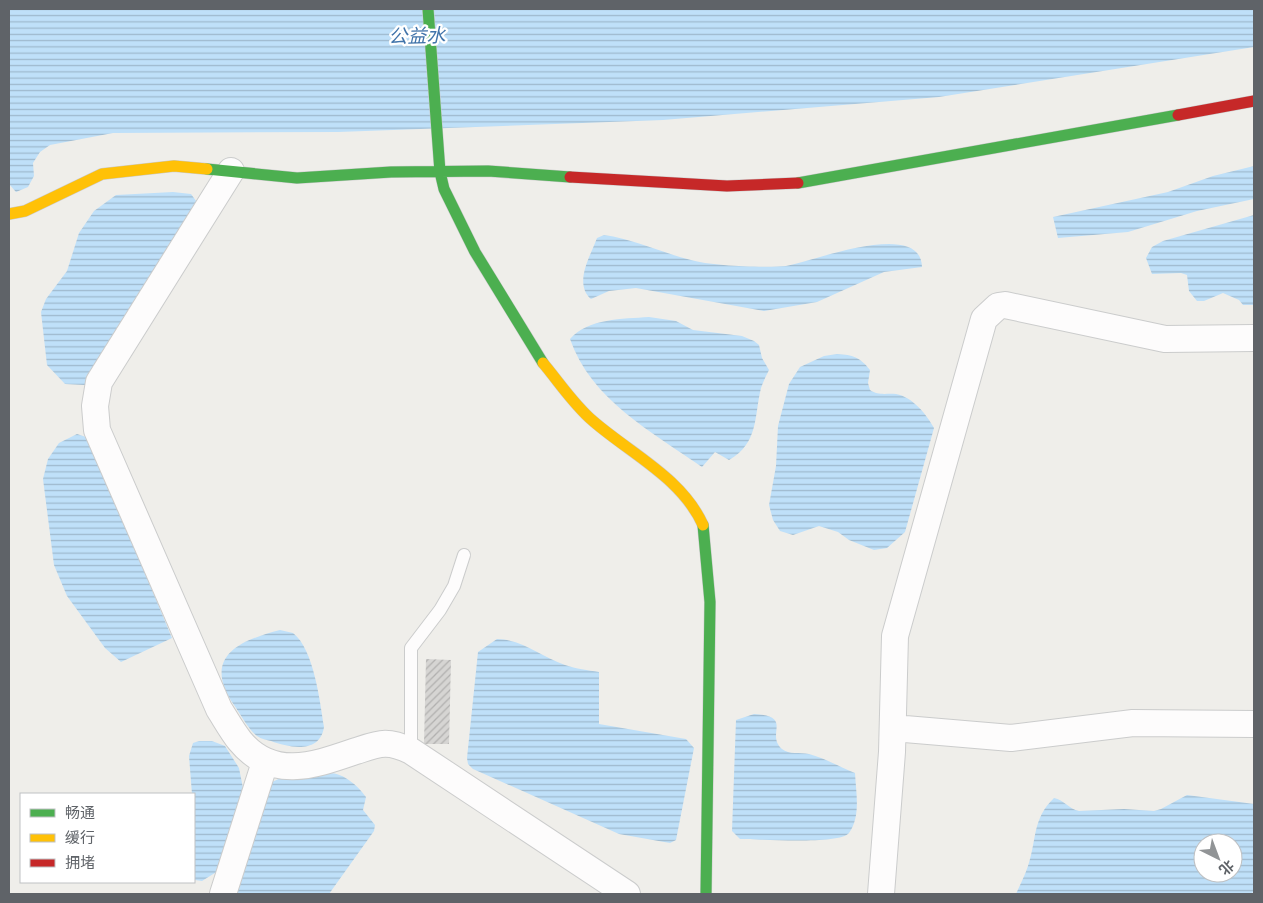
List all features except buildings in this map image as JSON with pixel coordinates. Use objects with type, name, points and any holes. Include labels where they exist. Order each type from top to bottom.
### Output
[{"type":"street","points":[[428,9],[440,172],[444,189],[475,252],[540,360],[591,420],[680,489],[696,510],[703,526],[710,602],[706,894]]},
{"type":"street","points":[[9,214],[25,211],[102,174],[174,166],[297,178],[440,172],[497,172],[727,186],[796,183],[1254,101]]},
{"type":"street","points":[[231,171],[99,382],[95,406],[97,430],[219,709],[240,741],[265,762],[277,766],[330,760],[384,742],[396,744],[411,751],[627,894]]},
{"type":"street","points":[[881,894],[893,728],[895,636],[982,325],[988,314],[998,306],[1005,305],[1165,339],[1254,338]]},
{"type":"street","points":[[893,728],[1011,738],[1133,723],[1254,724]]},
{"type":"street","points":[[222,894],[265,762]]},
{"type":"lane","points":[[411,751],[411,648],[440,610],[454,586],[464,555]]},
{"type":"water","name":"公益水","points":[[9,9],[1254,9],[1254,47],[939,97],[663,120],[338,132],[113,133],[50,145],[40,152],[33,163],[34,176],[28,187],[16,192],[9,184]]},
{"type":"water","points":[[1254,166],[1254,199],[1197,211],[1128,232],[1058,238],[1053,217],[1168,192],[1213,176]]},
{"type":"water","points":[[173,192],[191,194],[199,205],[198,211],[85,385],[65,384],[47,365],[41,312],[46,299],[67,271],[79,233],[94,211],[116,195]]},
{"type":"water","points":[[1254,215],[1254,305],[1243,305],[1239,300],[1223,293],[1204,301],[1197,301],[1189,291],[1187,275],[1181,273],[1152,274],[1146,258],[1152,247],[1163,241]]},
{"type":"water","points":[[604,235],[700,262],[752,267],[786,266],[840,252],[885,244],[904,246],[917,253],[922,267],[884,272],[817,302],[764,311],[636,288],[609,291],[591,299],[586,292],[583,277],[597,238]]},
{"type":"water","points":[[649,317],[676,321],[693,330],[742,336],[759,345],[762,358],[769,370],[761,388],[754,428],[746,446],[729,460],[715,452],[702,467],[625,413],[592,380],[580,361],[570,339],[578,332],[596,323],[617,319]]},
{"type":"water","points":[[837,354],[852,356],[863,362],[870,370],[868,383],[870,390],[880,394],[896,394],[908,399],[923,412],[934,428],[905,532],[887,548],[874,550],[849,540],[838,532],[819,526],[793,535],[780,531],[773,520],[769,505],[776,466],[778,426],[789,384],[800,367],[824,356]]},
{"type":"water","points":[[77,434],[89,438],[172,638],[121,662],[105,648],[67,596],[54,565],[43,479],[48,459],[59,443]]},
{"type":"water","points":[[280,630],[293,633],[300,641],[311,663],[315,677],[324,727],[317,742],[303,747],[287,746],[257,736],[234,705],[225,689],[222,675],[223,664],[229,654],[238,646],[264,634]]},
{"type":"water","points":[[497,639],[516,642],[556,662],[599,672],[599,724],[686,739],[694,748],[676,840],[670,843],[619,834],[473,769],[468,764],[467,758],[478,652]]},
{"type":"water","points":[[754,714],[773,718],[777,727],[776,737],[778,743],[785,751],[809,754],[855,773],[856,812],[853,826],[849,833],[842,837],[831,839],[780,840],[740,839],[732,831],[736,720]]},
{"type":"water","points":[[212,741],[225,746],[239,768],[243,788],[218,871],[202,881],[195,880],[195,793],[192,793],[189,756],[193,743]]},
{"type":"water","points":[[329,773],[340,775],[363,793],[366,797],[363,810],[375,825],[374,831],[329,894],[237,894],[259,806],[272,782],[283,777],[303,779]]},
{"type":"water","points":[[1187,795],[1254,804],[1254,891],[1251,894],[1016,894],[1028,866],[1038,822],[1054,798],[1079,811],[1124,809],[1154,811]]},
{"type":"traffic: fast","points":[[428,9],[440,172],[444,189],[475,252],[543,363]]},
{"type":"traffic: fast","points":[[798,183],[1178,115]]},
{"type":"traffic: fast","points":[[207,169],[297,178],[391,172],[488,171],[570,177]]},
{"type":"traffic: fast","points":[[703,525],[710,602],[706,894]]},
{"type":"traffic: slow","points":[[9,214],[25,211],[102,174],[174,166],[207,169]]},
{"type":"traffic: slow","points":[[543,363],[586,415],[669,480],[694,508],[703,525]]},
{"type":"traffic: jam","points":[[1178,115],[1254,101]]},
{"type":"traffic: jam","points":[[570,177],[727,186],[798,183]]}]
